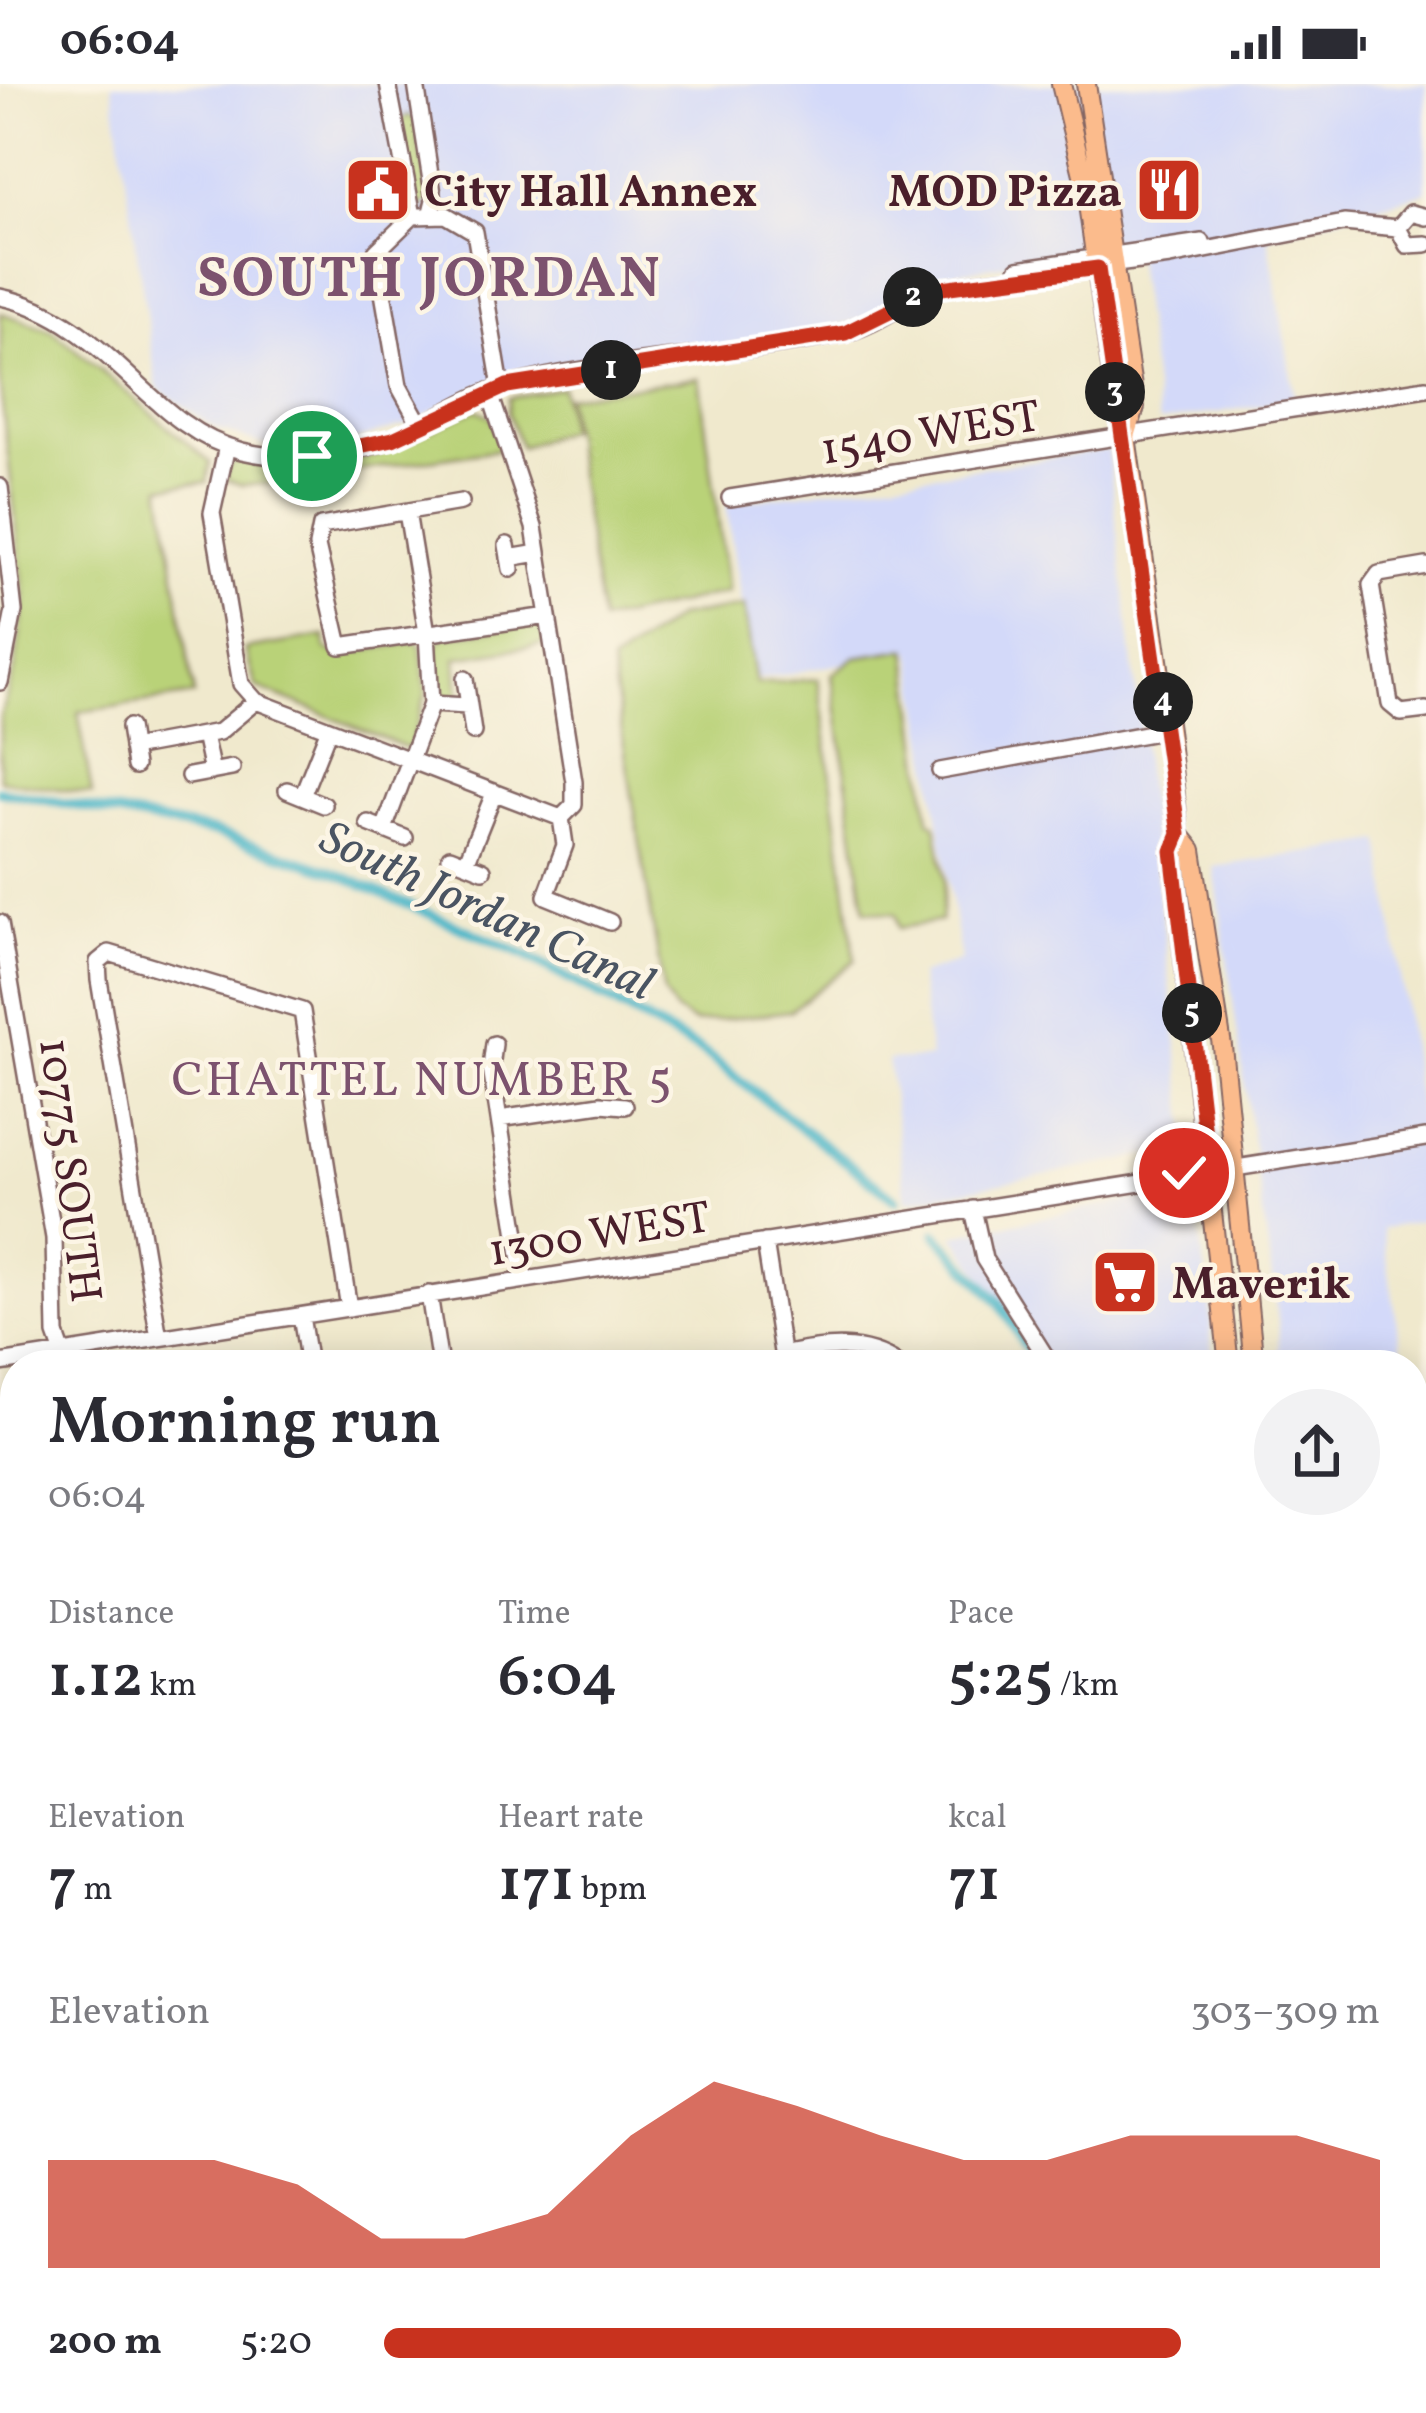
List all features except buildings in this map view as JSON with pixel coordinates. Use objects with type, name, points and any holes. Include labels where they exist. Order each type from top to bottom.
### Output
[{"type":"main road","points":[[1061,84],[1107,261],[1135,407],[1126,436]]},
{"type":"main road","points":[[1086,84],[1107,261],[1117,410],[1126,436],[1168,730],[1179,834],[1172,851],[1227,1350]]},
{"type":"main road","points":[[1179,834],[1192,850],[1253,1350]]},
{"type":"street","points":[[388,84],[412,216]]},
{"type":"street","points":[[416,84],[434,200],[431,212]]},
{"type":"street","points":[[421,426],[399,386],[376,252],[412,216],[431,212],[475,232],[495,390],[538,553],[574,782],[574,805],[561,818]]},
{"type":"street","points":[[1398,228],[1411,213],[1426,217]]},
{"type":"street","points":[[0,297],[29,303],[84,332],[169,410],[226,446],[272,456],[312,456],[364,448],[495,390],[845,333],[917,295],[986,280],[1357,222],[1398,228]]},
{"type":"street","points":[[1398,228],[1407,245],[1426,244]]},
{"type":"street","name":"1540 WEST","points":[[730,498],[1426,388]]},
{"type":"street","points":[[226,446],[212,513],[241,684],[256,701],[561,818]]},
{"type":"street","points":[[0,488],[14,588],[12,634],[0,682]]},
{"type":"street","points":[[461,502],[321,526],[317,534],[340,646],[548,616]]},
{"type":"street","points":[[404,838],[376,826],[411,764],[431,704],[427,633],[407,512]]},
{"type":"street","points":[[509,557],[538,553]]},
{"type":"street","points":[[1426,566],[1373,578],[1394,711],[1426,710]]},
{"type":"street","points":[[465,679],[473,732]]},
{"type":"street","points":[[132,748],[233,726],[256,701]]},
{"type":"street","points":[[431,704],[467,706]]},
{"type":"street","points":[[129,727],[135,766]]},
{"type":"street","points":[[940,772],[1168,730]]},
{"type":"street","points":[[324,805],[294,793],[328,731]]},
{"type":"street","points":[[204,735],[212,772]]},
{"type":"street","points":[[189,776],[232,768]]},
{"type":"street","points":[[483,870],[458,860],[494,796]]},
{"type":"street","points":[[561,818],[565,845],[538,892],[610,922]]},
{"type":"street","name":"10775 SOUTH","points":[[0,923],[54,1238],[54,1315],[63,1350]]},
{"type":"street","points":[[159,1338],[99,980],[102,955],[125,954],[302,1010],[350,1308]]},
{"type":"street","points":[[494,1044],[491,1068],[524,1280]]},
{"type":"street","points":[[499,1119],[601,1104],[625,1106]]},
{"type":"street","name":"1300 WEST","points":[[105,1350],[429,1294],[1426,1138]]},
{"type":"street","points":[[973,1209],[984,1259],[1042,1350]]},
{"type":"street","points":[[764,1242],[781,1350]]},
{"type":"street","points":[[429,1294],[438,1350]]},
{"type":"street","points":[[301,1316],[307,1350]]},
{"type":"street","points":[[826,1350],[843,1346],[862,1350]]},
{"type":"shaded area","points":[[112,84],[1426,84],[1426,192],[1268,237],[1295,400],[1159,422],[1133,241],[960,272],[866,318],[791,336],[545,369],[483,383],[411,423],[341,445],[269,447],[215,428],[157,388]]},
{"type":"shaded area","points":[[1108,450],[1189,1148],[906,1201],[888,1060],[930,1058],[919,975],[961,961],[912,651],[753,680],[726,504]]},
{"type":"shaded area","points":[[1381,841],[1426,1157],[1426,1220],[1382,1229],[1402,1350],[1278,1350],[1279,1327],[1214,867]]},
{"type":"shaded area","points":[[1193,1188],[1210,1303],[1212,1350],[1034,1350],[954,1235]]},
{"type":"green space","points":[[408,115],[415,118],[430,199],[422,208],[417,208],[400,121]]},
{"type":"green space","points":[[1,313],[52,330],[210,462],[207,482],[161,486],[194,695],[78,712],[92,794],[0,780],[0,717],[15,669],[25,600],[0,386]]},
{"type":"green space","points":[[699,378],[728,592],[601,622],[566,396]]},
{"type":"green space","points":[[562,387],[568,430],[521,447],[508,413],[509,398]]},
{"type":"green space","points":[[476,409],[491,417],[502,449],[270,484],[242,485],[225,479],[229,466],[241,460],[317,466],[376,456]]},
{"type":"green space","points":[[744,606],[756,684],[818,679],[855,960],[790,1011],[695,1023],[675,1011],[664,994],[611,664],[678,617]]},
{"type":"green space","points":[[538,623],[548,644],[456,658],[459,700],[441,697],[436,648],[442,637]]},
{"type":"green space","points":[[325,636],[326,649],[338,655],[416,642],[421,647],[426,694],[409,749],[256,687],[245,649]]},
{"type":"green space","points":[[907,649],[929,820],[936,825],[945,879],[941,921],[899,928],[896,914],[865,910],[832,675],[855,657]]},
{"type":"waterway","name":"South Jordan Canal","points":[[0,791],[213,832],[331,871],[526,956],[700,1050],[896,1200]]},
{"type":"waterway","name":"South Jordan Canal","points":[[936,1234],[1000,1303],[1027,1350]]},
{"type":"place","name":"City Hall Annex","points":[[378,190]]},
{"type":"place","name":"MOD Pizza","points":[[1169,190]]},
{"type":"place","name":"Maverik","points":[[1125,1282]]},
{"type":"district","name":"SOUTH JORDAN","points":[[430,276]]},
{"type":"district","name":"CHATTEL NUMBER 5","points":[[423,1078]]},
{"type":"route","points":[[312,456],[393,439],[507,386],[845,333],[934,289],[1098,268],[1117,410],[1126,436],[1179,834],[1172,851],[1209,1169],[1184,1173]]}]
